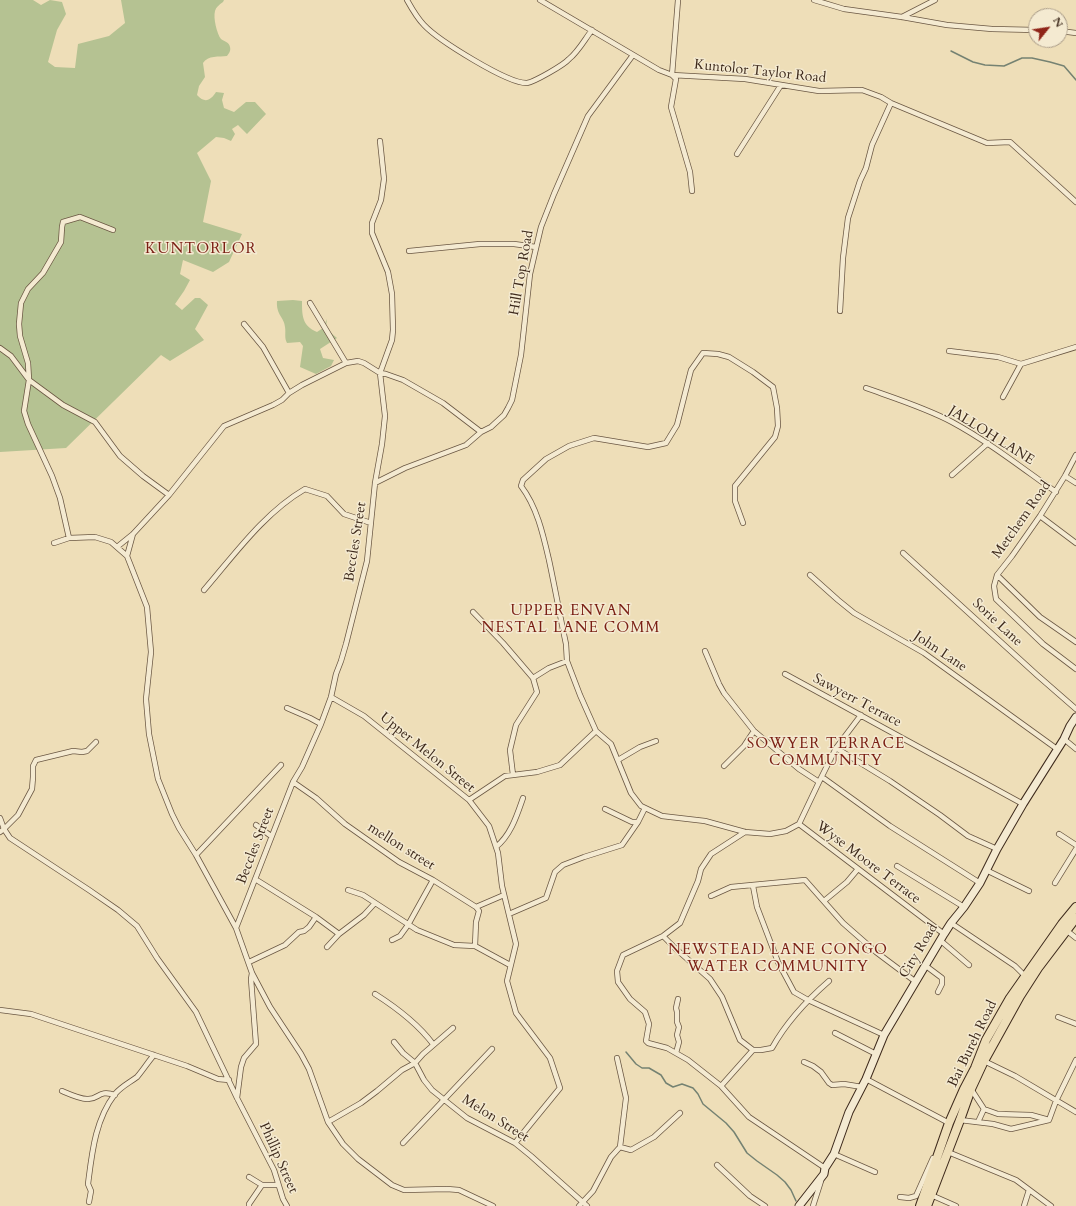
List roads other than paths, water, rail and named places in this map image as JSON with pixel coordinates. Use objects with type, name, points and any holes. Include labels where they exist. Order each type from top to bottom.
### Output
[{"type":"highway","name":"Bai Bureh Road","points":[[920,1206],[947,1123],[975,1068],[986,1040],[1010,998],[1062,924],[1076,907]]},
{"type":"highway","name":"Bai Bureh Road","points":[[927,1206],[971,1089],[984,1061],[1020,996],[1038,968],[1076,918]]},
{"type":"main road","name":"City Road","points":[[799,1206],[825,1171],[834,1154],[849,1112],[866,1079],[884,1035],[943,937],[980,882],[996,850],[1076,717]]},
{"type":"street","points":[[407,0],[418,18],[432,33],[500,75],[527,83],[534,82],[569,60],[592,30]]},
{"type":"street","points":[[540,0],[659,70],[672,75],[676,79],[671,107],[690,172],[692,191]]},
{"type":"street","points":[[672,75],[678,0]]},
{"type":"street","points":[[814,0],[844,9],[947,25],[992,29],[1028,30]]},
{"type":"street","points":[[902,17],[935,0]]},
{"type":"street","name":"Hill Top Road","points":[[375,483],[406,468],[466,445],[481,432],[491,428],[504,415],[512,400],[521,354],[530,274],[542,223],[588,116],[633,55]]},
{"type":"street","name":"Kuntolor Taylor Road","points":[[672,75],[745,79],[819,91],[862,90],[987,143],[1010,142],[1076,202]]},
{"type":"street","points":[[737,154],[781,85]]},
{"type":"street","points":[[840,311],[843,258],[848,218],[860,181],[866,168],[872,145],[891,103]]},
{"type":"street","points":[[380,141],[384,179],[381,200],[372,223],[372,233],[388,272],[392,294],[393,330],[392,340],[380,373]]},
{"type":"street","points":[[69,538],[60,498],[52,476],[28,424],[24,411],[29,380],[28,363],[20,336],[21,303],[28,289],[43,273],[61,242],[63,222],[80,217],[113,230]]},
{"type":"street","points":[[409,251],[480,244],[514,244],[536,247]]},
{"type":"street","points":[[310,303],[346,363]]},
{"type":"street","points":[[244,324],[263,347],[289,393]]},
{"type":"street","points":[[949,351],[998,357],[1021,364],[1076,347]]},
{"type":"street","points":[[0,348],[11,356],[29,380],[63,405],[95,422],[120,456],[169,494]]},
{"type":"street","points":[[743,523],[735,501],[734,486],[775,437],[778,426],[777,408],[773,387],[729,357],[718,354],[703,353],[691,370],[677,425],[666,443],[648,447],[594,438],[568,446],[546,459],[523,480],[521,486],[527,494],[537,517],[547,551],[566,644],[567,660],[580,696],[596,731],[611,744],[631,793],[642,806],[662,816],[705,821],[744,832],[770,834],[786,831],[798,824],[836,748],[861,715]]},
{"type":"street","points":[[118,547],[133,534],[169,494],[224,426],[273,405],[302,385],[346,363],[358,361],[380,373],[403,380],[444,404],[481,432]]},
{"type":"street","points":[[1003,397],[1021,364]]},
{"type":"street","name":"Beccles Street","points":[[236,928],[293,782],[302,767],[321,724],[331,697],[336,674],[346,644],[367,561],[375,483],[382,444],[385,416],[380,373]]},
{"type":"street","name":"JALLOH LANE","points":[[866,388],[951,422],[988,443],[1056,492]]},
{"type":"street","points":[[952,475],[988,443]]},
{"type":"street","name":"Metchem Road","points":[[1076,455],[1056,492],[1012,556],[997,575],[994,586],[996,599],[1043,644],[1076,669]]},
{"type":"street","points":[[1065,476],[1076,483]]},
{"type":"street","points":[[204,590],[267,517],[296,494],[305,489],[327,496],[344,514],[371,523]]},
{"type":"street","points":[[1040,516],[1076,543]]},
{"type":"street","points":[[127,556],[133,534]]},
{"type":"street","points":[[54,543],[69,538],[95,537],[111,542],[127,556],[147,607],[151,652],[146,699],[150,734],[158,779],[172,814],[236,928],[252,973],[270,1007],[301,1054],[309,1069],[328,1122],[343,1144],[358,1159],[392,1185],[404,1190],[459,1190],[492,1206]]},
{"type":"street","name":"Sorie Lane","points":[[904,553],[1036,675],[1076,709]]},
{"type":"street","name":"John Lane","points":[[810,575],[854,613],[924,653],[1057,749]]},
{"type":"street","points":[[997,575],[1040,617],[1076,642]]},
{"type":"street","points":[[473,612],[503,643],[533,678],[537,692],[516,725],[510,750],[513,775]]},
{"type":"street","points":[[705,651],[724,693],[754,731],[799,769],[820,782]]},
{"type":"street","points":[[533,678],[549,668],[567,660]]},
{"type":"street","name":"Sawyerr Terrace","points":[[785,674],[1023,804]]},
{"type":"street","name":"Upper Melon Street","points":[[331,697],[364,716],[469,800],[489,826],[498,853],[502,886],[516,944],[507,981],[516,1013],[550,1058],[560,1088],[515,1143]]},
{"type":"street","points":[[287,708],[321,724]]},
{"type":"street","points":[[469,800],[505,776],[537,772],[560,765],[596,731]]},
{"type":"street","points":[[724,766],[744,746],[754,731]]},
{"type":"street","points":[[1064,739],[1076,749]]},
{"type":"street","points":[[618,760],[640,747],[656,741]]},
{"type":"street","points":[[2,830],[18,815],[32,789],[33,766],[36,760],[73,751],[82,752],[87,750],[96,742]]},
{"type":"street","points":[[836,748],[890,781],[968,836],[996,850]]},
{"type":"street","points":[[196,855],[282,765]]},
{"type":"street","points":[[822,777],[890,826],[980,882]]},
{"type":"street","name":"mellon street","points":[[293,782],[316,798],[345,824],[399,862],[433,880],[476,907]]},
{"type":"street","points":[[496,847],[502,842],[511,828],[518,814],[523,798]]},
{"type":"street","points":[[509,914],[546,898],[555,872],[563,865],[622,845],[638,822],[645,808]]},
{"type":"street","points":[[605,809],[632,822],[638,822]]},
{"type":"street","points":[[0,818],[2,830]]},
{"type":"street","name":"Wyse Moore Terrace","points":[[798,824],[858,869],[943,937],[969,965]]},
{"type":"street","points":[[256,825],[271,836]]},
{"type":"street","name":"Phillip Street","points":[[2,830],[10,838],[118,910],[137,926],[157,958],[196,1012],[237,1098],[274,1170],[283,1199],[287,1206]]},
{"type":"street","points":[[744,832],[711,854],[701,869],[698,880],[680,922],[663,936],[623,955],[617,971],[618,982],[630,999],[645,1012],[649,1024],[646,1041],[648,1043],[667,1048],[688,1060],[721,1086],[749,1117],[825,1171],[813,1206]]},
{"type":"street","points":[[1059,834],[1076,845]]},
{"type":"street","points":[[1055,883],[1076,849]]},
{"type":"street","points":[[897,866],[964,907]]},
{"type":"street","points":[[824,901],[847,882],[858,869]]},
{"type":"street","points":[[986,870],[1029,891]]},
{"type":"street","points":[[255,879],[316,917],[339,934]]},
{"type":"street","points":[[392,940],[400,936],[408,925],[433,880]]},
{"type":"street","points":[[711,896],[731,887],[805,880],[843,923],[876,952],[916,982]]},
{"type":"street","points":[[753,886],[757,907],[778,962],[794,992],[884,1035]]},
{"type":"street","points":[[348,890],[375,902],[417,930],[454,945],[475,946],[510,965]]},
{"type":"street","points":[[475,946],[476,922],[479,911],[476,907],[504,895]]},
{"type":"street","points":[[328,948],[339,934],[364,915],[375,902]]},
{"type":"street","points":[[249,962],[285,945],[299,932],[304,931],[309,927],[316,917]]},
{"type":"street","points":[[952,923],[1015,966],[1025,976]]},
{"type":"street","points":[[1066,930],[1076,938]]},
{"type":"street","points":[[663,936],[710,979],[722,997],[740,1040],[754,1050],[772,1048],[780,1034],[808,1000],[829,981]]},
{"type":"street","points":[[926,966],[942,978],[942,984],[938,992]]},
{"type":"street","points":[[237,1098],[244,1058],[256,1044],[250,979],[252,973]]},
{"type":"street","points":[[375,994],[399,1010],[429,1038],[433,1044]]},
{"type":"street","points":[[676,1053],[679,1042],[677,1035],[678,1027],[676,1008],[678,999]]},
{"type":"street","points":[[0,1010],[30,1014],[188,1066],[218,1080],[229,1080]]},
{"type":"street","points":[[1058,1017],[1076,1024]]},
{"type":"street","points":[[328,1122],[361,1103],[402,1070],[415,1063],[433,1044],[453,1028]]},
{"type":"street","points":[[835,1033],[876,1054]]},
{"type":"street","name":"Melon Street","points":[[394,1042],[403,1053],[415,1063],[424,1080],[432,1090],[467,1118],[515,1143],[531,1156],[580,1204],[587,1206]]},
{"type":"street","points":[[403,1143],[492,1049]]},
{"type":"street","points":[[721,1086],[754,1050]]},
{"type":"street","points":[[89,1202],[91,1191],[88,1184],[96,1134],[101,1116],[123,1085],[135,1078],[154,1055]]},
{"type":"street","points":[[580,1204],[593,1191],[610,1156],[620,1147],[626,1098],[617,1058]]},
{"type":"street","points":[[1049,1120],[1056,1101],[1076,1060]]},
{"type":"street","points":[[984,1061],[1015,1076],[1076,1112]]},
{"type":"street","points":[[804,1062],[821,1072],[832,1085],[844,1084],[862,1087]]},
{"type":"street","points":[[866,1079],[947,1123],[940,1143],[916,1196],[908,1198],[900,1197]]},
{"type":"street","points":[[971,1089],[984,1108],[998,1114],[1031,1115],[1049,1120]]},
{"type":"street","points":[[62,1091],[88,1100],[107,1092],[115,1095]]},
{"type":"street","points":[[978,1122],[984,1108]]},
{"type":"street","points":[[620,1147],[631,1150],[654,1137],[680,1113]]},
{"type":"street","points":[[960,1120],[993,1124],[1011,1130],[1049,1120]]},
{"type":"street","points":[[948,1152],[1016,1180],[1051,1206]]},
{"type":"street","points":[[834,1154],[875,1172]]},
{"type":"street","points":[[717,1165],[750,1196],[765,1206]]},
{"type":"street","points":[[249,1177],[262,1185],[278,1185]]},
{"type":"street","points":[[249,1206],[262,1185]]},
{"type":"street","points":[[1024,1206],[1029,1190]]},
{"type":"street","points":[[931,1195],[956,1206]]},
{"type":"waterway","points":[[951,51],[973,62],[985,65],[1004,66],[1022,58],[1032,58],[1050,62],[1064,66],[1076,80]]},
{"type":"waterway","points":[[626,1052],[636,1064],[642,1068],[649,1068],[661,1075],[666,1083],[673,1087],[682,1084],[693,1088],[703,1104],[726,1123],[734,1132],[747,1153],[785,1182],[796,1201]]},
{"type":"district","name":"KUNTORLOR","points":[[201,250]]},
{"type":"district","name":"UPPER ENVAN NESTAL LANE COMM","points":[[571,620]]},
{"type":"district","name":"SOWYER TERRACE COMMUNITY","points":[[826,754]]},
{"type":"district","name":"NEWSTEAD LANE CONGO WATER COMMUNITY","points":[[778,960]]}]
